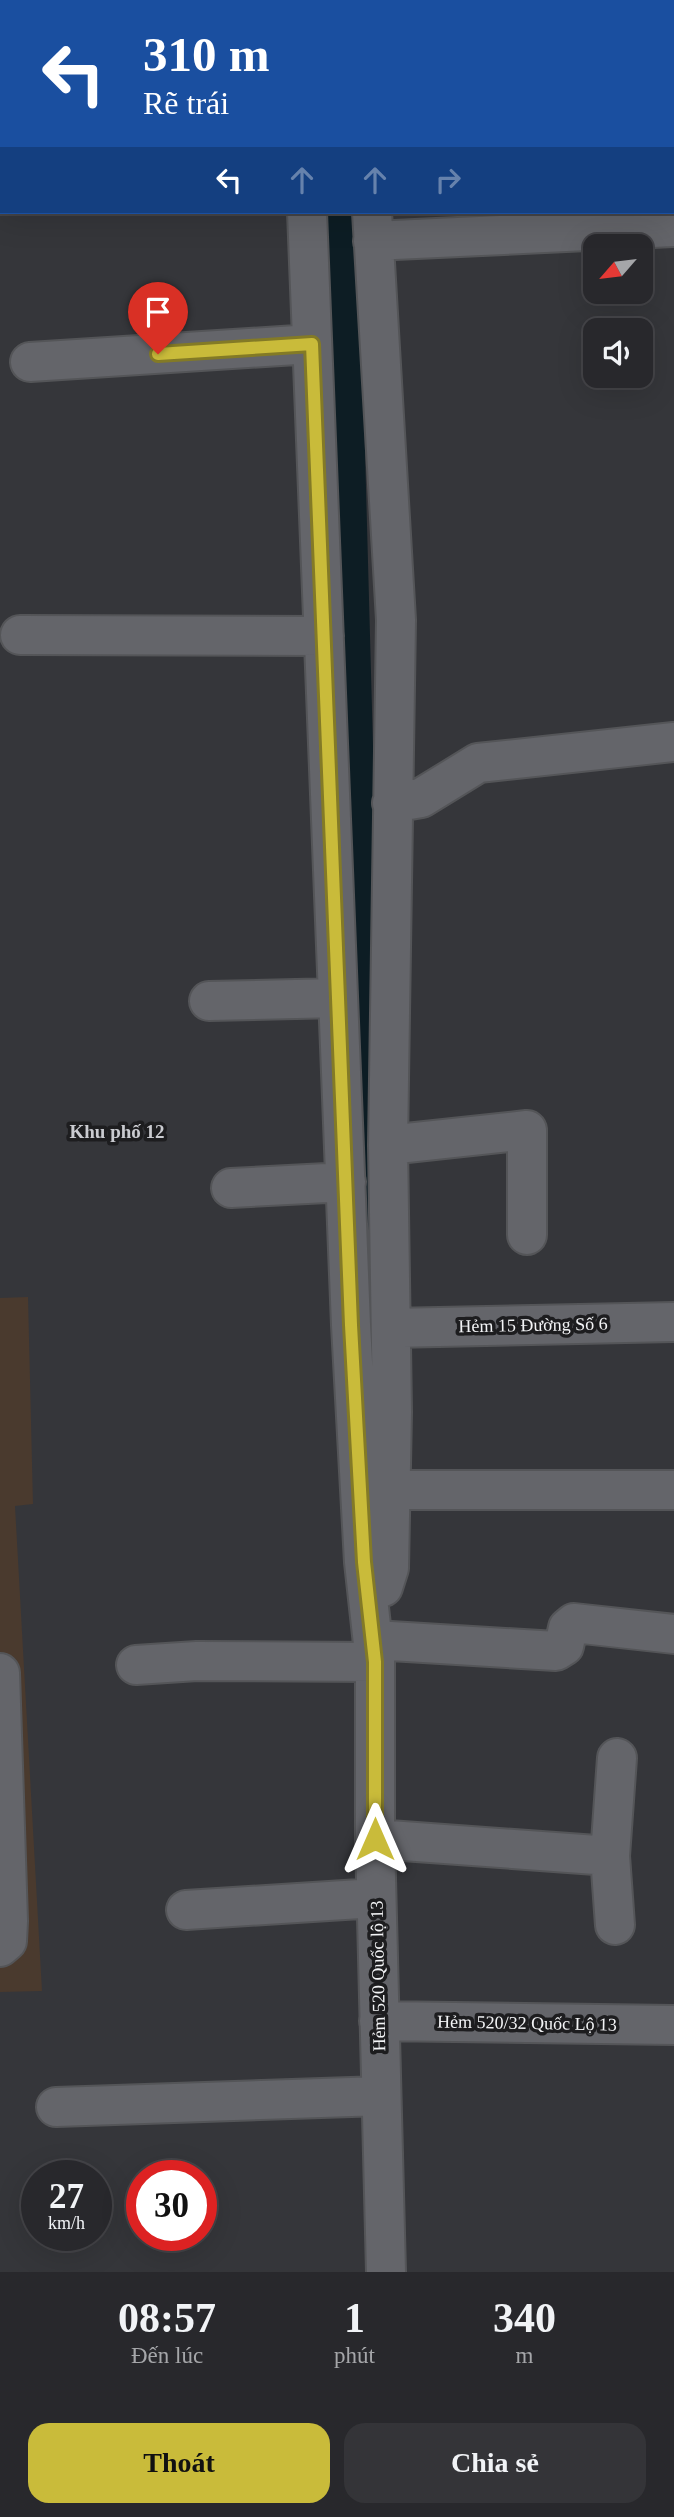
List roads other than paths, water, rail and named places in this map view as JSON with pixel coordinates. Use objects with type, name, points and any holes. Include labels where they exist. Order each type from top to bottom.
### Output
[{"type":"street","name":"Hẻm 520 Quốc lộ 13","points":[[307,214],[346,1182],[364,1562],[373,1640],[376,1898],[386,2272]]},
{"type":"street","points":[[373,1640],[389,1568],[391,1490],[387,1145],[396,620],[372,226],[674,227]]},
{"type":"street","points":[[30,362],[312,344]]},
{"type":"street","points":[[20,635],[324,636]]},
{"type":"street","points":[[393,803],[421,798],[478,763],[674,742]]},
{"type":"street","points":[[209,1001],[338,998]]},
{"type":"street","points":[[387,1145],[527,1130],[527,1235]]},
{"type":"street","points":[[231,1188],[346,1182]]},
{"type":"street","name":"Hẻm 15 Đường Số 6","points":[[391,1328],[674,1322]]},
{"type":"street","points":[[391,1490],[674,1490]]},
{"type":"street","points":[[136,1665],[197,1661],[373,1640],[556,1651],[564,1646],[568,1628],[574,1623],[674,1634]]},
{"type":"street","points":[[0,1673],[8,1941],[0,1947]]},
{"type":"street","points":[[615,1925],[610,1856],[617,1758]]},
{"type":"street","points":[[375,1839],[610,1856]]},
{"type":"street","points":[[186,1910],[376,1898]]},
{"type":"street","name":"Hẻm 520/32 Quốc Lộ 13","points":[[379,2021],[674,2025]]},
{"type":"street","points":[[56,2107],[381,2096]]},
{"type":"waterway","points":[[342,214],[372,1318]]},
{"type":"district","name":"Khu phố 12","points":[[117,1131]]}]
